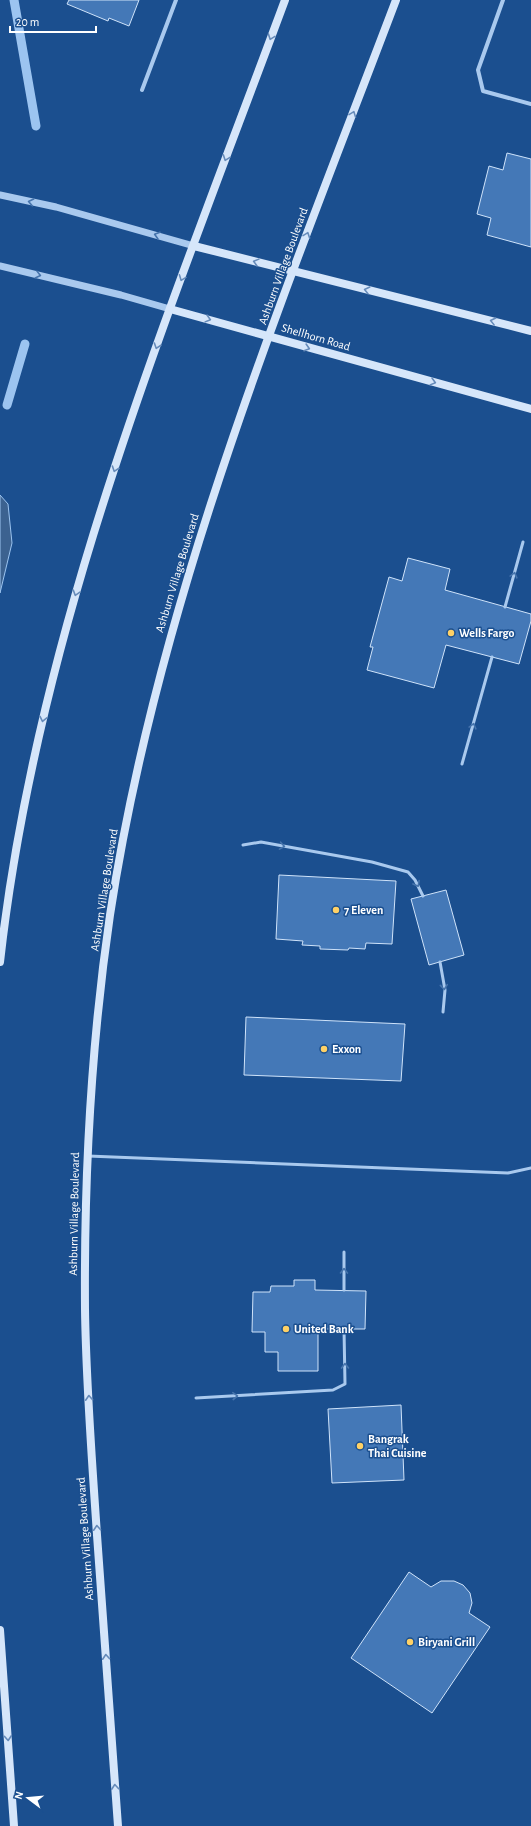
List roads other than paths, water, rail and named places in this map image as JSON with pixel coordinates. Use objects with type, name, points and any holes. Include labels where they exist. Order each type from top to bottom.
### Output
[{"type":"main road","points":[[0,962],[20,826],[52,682],[72,607],[108,490],[170,309],[285,0]]},
{"type":"main road","name":"Ashburn Village Boulevard","points":[[118,1826],[91,1437],[85,1314],[87,1156],[94,1050],[110,914],[130,806],[154,696],[202,531],[251,383],[396,0]]},
{"type":"main road","points":[[194,246],[531,331]]},
{"type":"main road","name":"Shellhorn Road","points":[[170,309],[270,336],[318,351],[531,408]]},
{"type":"main road","points":[[0,1630],[14,1826]]},
{"type":"street","points":[[142,90],[176,0]]},
{"type":"street","points":[[503,0],[478,70],[483,92],[531,104]]},
{"type":"street","points":[[0,195],[56,207],[194,246]]},
{"type":"street","name":"Shellhorn Road","points":[[0,266],[121,295],[170,309]]},
{"type":"lane","points":[[505,607],[523,542]]},
{"type":"lane","points":[[462,764],[492,657]]},
{"type":"lane","points":[[243,844],[261,842],[372,862],[408,872],[415,880],[423,896]]},
{"type":"lane","points":[[440,962],[445,990],[443,1012]]},
{"type":"lane","points":[[87,1156],[508,1173],[531,1168]]},
{"type":"lane","points":[[344,1252],[344,1290]]},
{"type":"lane","points":[[196,1398],[332,1390],[345,1384],[344,1329]]},
{"type":"water","points":[[0,495],[8,504],[12,543],[0,593]]},
{"type":"waterway","points":[[14,0],[36,126]]},
{"type":"waterway","points":[[7,405],[25,344]]},
{"type":"place","name":"Wells Fargo","points":[[451,633]]},
{"type":"place","name":"7 Eleven","points":[[336,910]]},
{"type":"place","name":"Exxon","points":[[324,1049]]},
{"type":"place","name":"United Bank","points":[[286,1329]]},
{"type":"place","name":"Bangrak Thai Cuisine","points":[[360,1446]]},
{"type":"place","name":"Biryani Grill","points":[[410,1642]]}]
